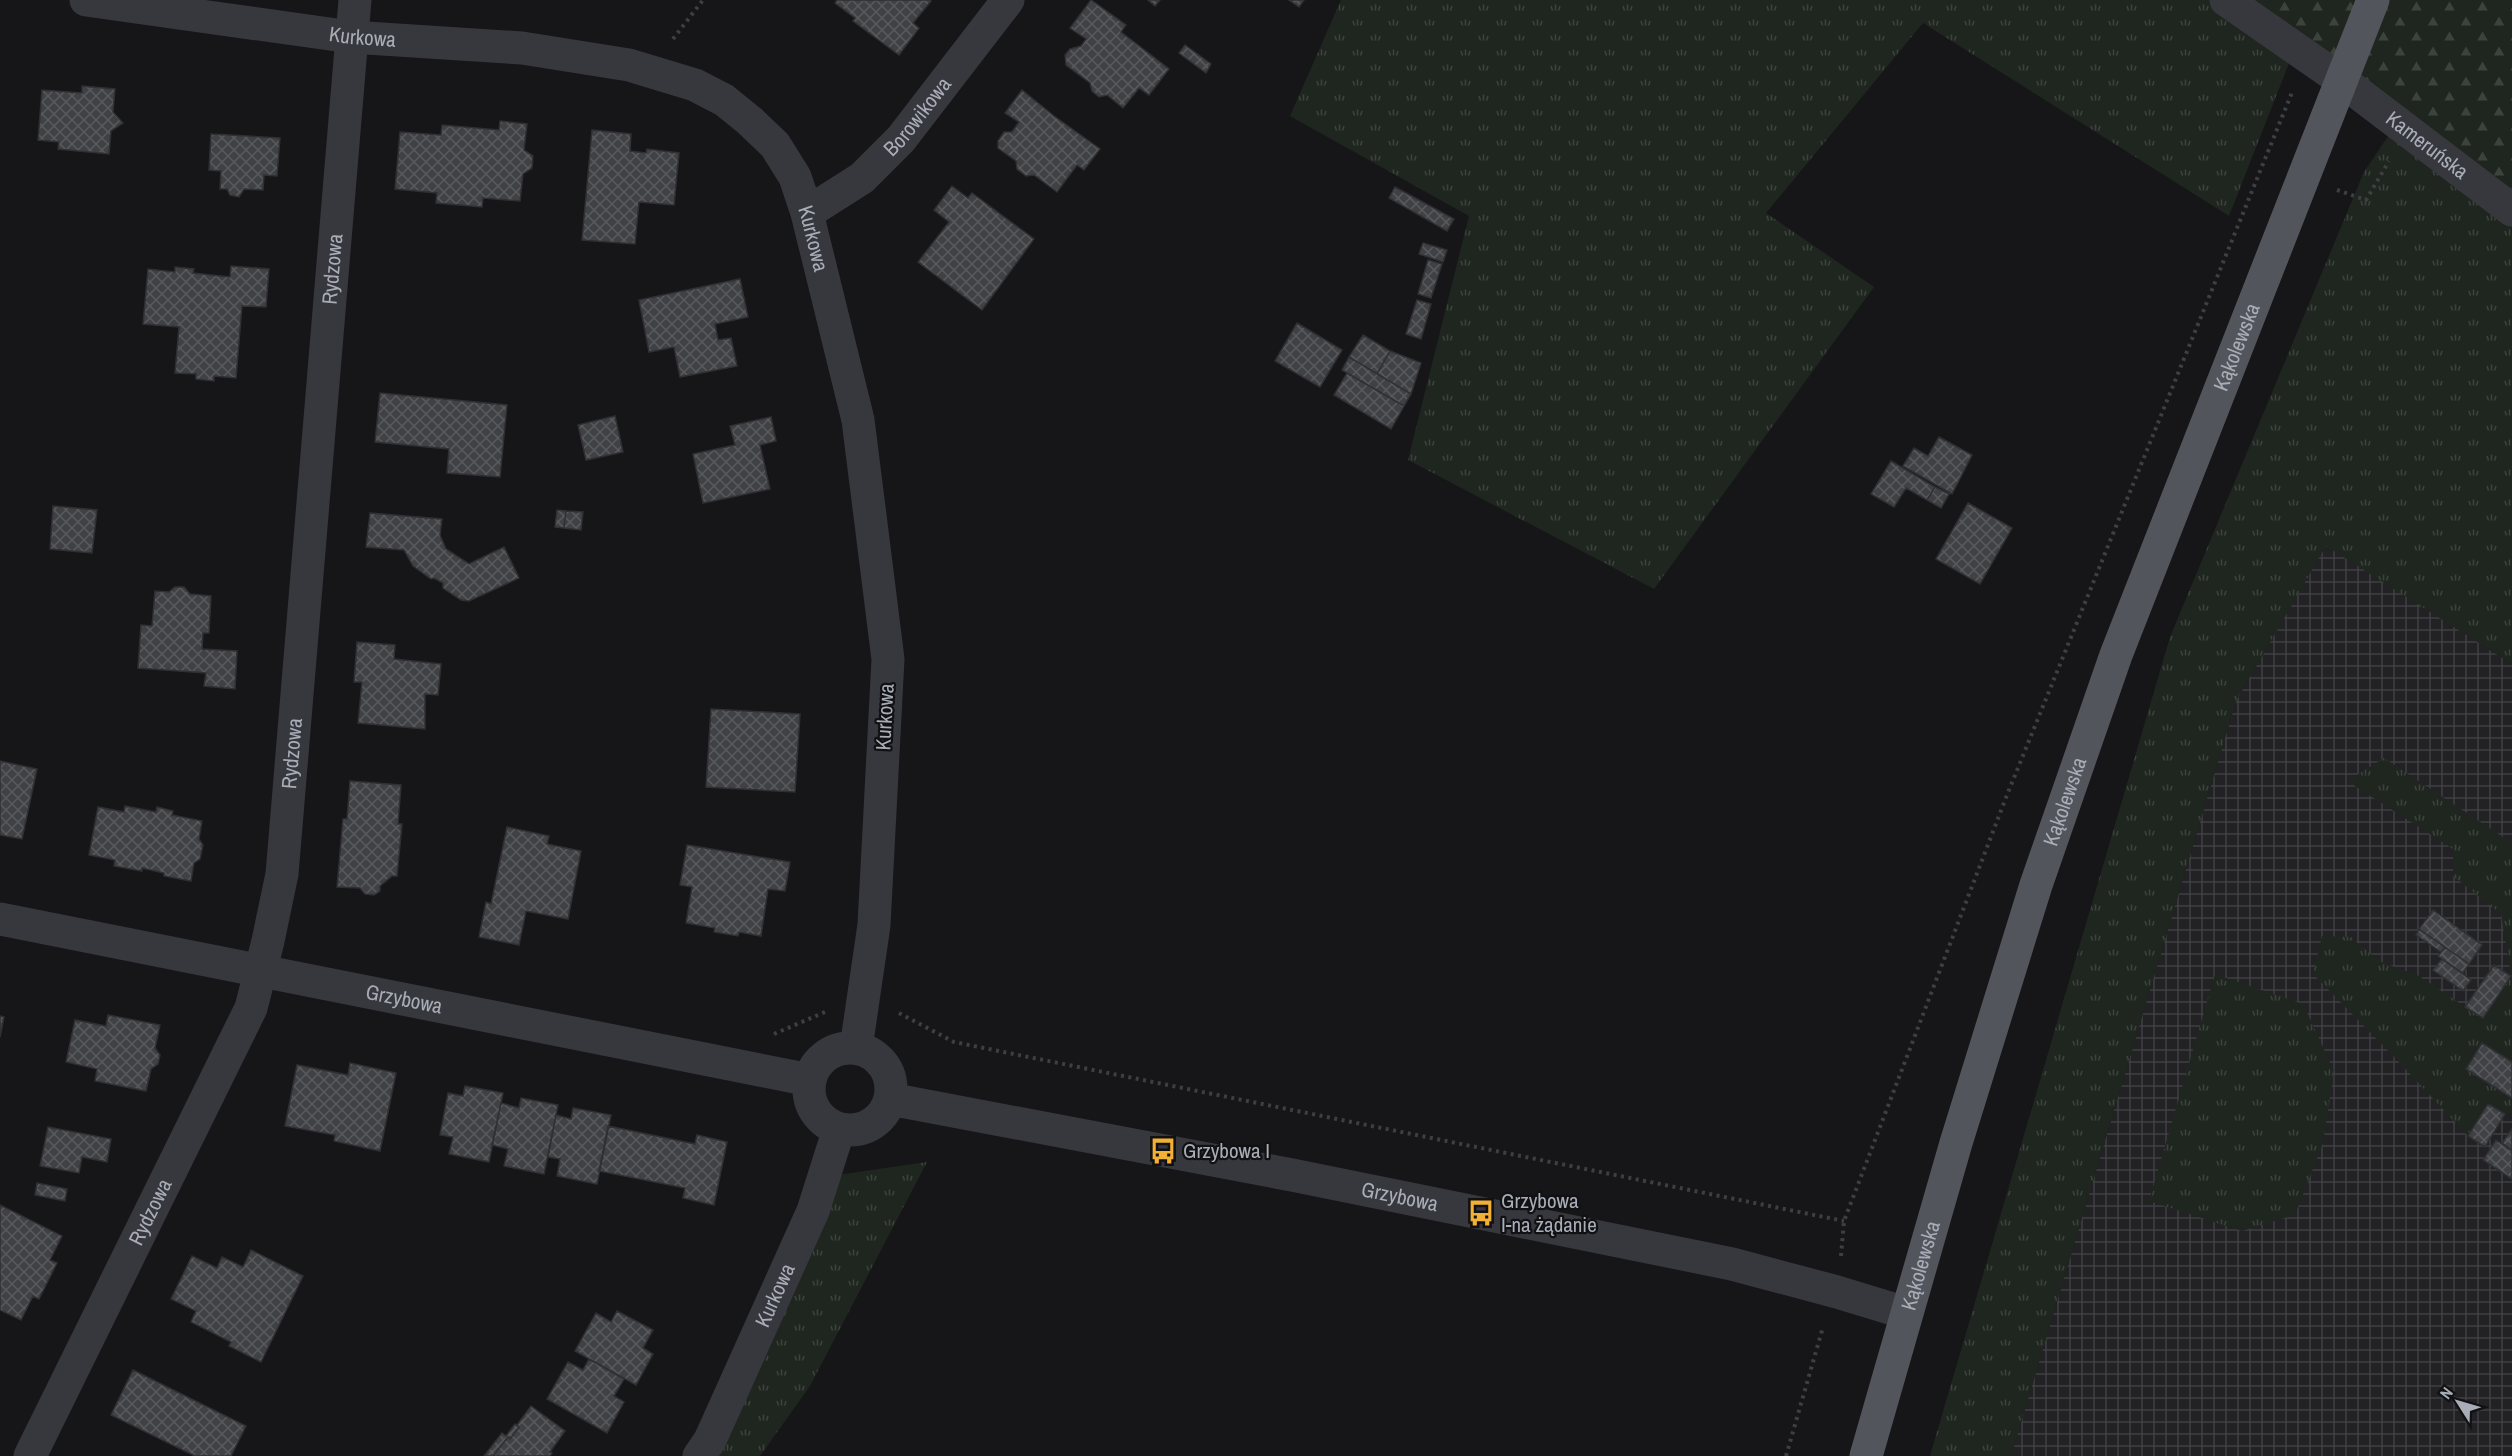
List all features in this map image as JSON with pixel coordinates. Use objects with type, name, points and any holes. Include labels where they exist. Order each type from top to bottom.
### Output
[{"type":"main road","name":"Kąkolewska","points":[[1866,1456],[1906,1313],[2032,896],[2112,666],[2373,0]]},
{"type":"street","name":"Kurkowa","points":[[86,0],[351,37],[522,48],[629,65],[695,85],[724,100],[775,145],[795,177],[807,213],[858,420],[888,659],[874,925],[856,1048]]},
{"type":"street","name":"Rydzowa","points":[[30,1456],[246,1019],[260,971],[282,874],[355,0]]},
{"type":"street","name":"Borowikowa","points":[[807,213],[862,178],[901,139],[1008,0]]},
{"type":"street","name":"Kameruńska","points":[[2226,0],[2341,80],[2512,210]]},
{"type":"street","name":"Grzybowa","points":[[0,919],[810,1080]]},
{"type":"street","points":[[843,1048],[856,1048],[867,1052],[884,1066],[891,1088],[890,1099],[885,1111],[876,1121],[851,1130],[839,1129],[827,1124],[812,1105],[808,1093],[810,1080],[814,1069],[832,1052],[843,1048]]},
{"type":"street","name":"Grzybowa","points":[[890,1099],[1292,1175],[1732,1264],[1906,1313]]},
{"type":"street","name":"Kurkowa","points":[[699,1456],[714,1429],[813,1211],[839,1129]]},
{"type":"path","points":[[649,71],[703,0]]},
{"type":"path","points":[[770,1036],[865,995],[954,1042],[1845,1221],[2007,795],[2306,56]]},
{"type":"path","points":[[1786,1456],[1816,1347]]},
{"type":"shaded area","points":[[2326,545],[2512,664],[2512,1456],[2011,1456],[2236,701]]},
{"type":"green space","points":[[1341,0],[2226,0],[2295,48],[2229,216],[1923,23],[1766,213],[1874,287],[1654,589],[1408,460],[1469,216],[1290,116]]},
{"type":"green space","points":[[2226,0],[2512,0],[2512,212]]},
{"type":"green space","points":[[2397,123],[2512,210],[2512,664],[2326,546],[2236,701],[2011,1456],[1930,1456],[2170,637],[2364,172]]},
{"type":"green space","points":[[2384,758],[2512,843],[2512,1062],[2482,1043],[2466,1069],[2512,1098],[2512,1113],[2505,1114],[2487,1104],[2468,1136],[2313,974],[2322,936],[2351,937],[2379,961],[2419,976],[2482,1018],[2511,976],[2501,914],[2453,876],[2453,849],[2347,781]]},
{"type":"green space","points":[[2215,974],[2303,1004],[2334,1071],[2323,1143],[2295,1215],[2242,1231],[2149,1201]]},
{"type":"green space","points":[[927,1162],[810,1386],[760,1456],[699,1456],[824,1177]]},
{"type":"building","points":[[837,0],[931,1],[913,23],[919,28],[899,55],[853,21],[855,18],[835,3]]},
{"type":"building","points":[[1091,0],[1126,25],[1121,32],[1169,69],[1149,95],[1139,88],[1123,108],[1107,95],[1099,97],[1092,91],[1090,83],[1066,65],[1065,55],[1070,49],[1081,46],[1086,39],[1070,28]]},
{"type":"building","points":[[1148,0],[1160,0],[1155,6]]},
{"type":"building","points":[[1289,0],[1304,0],[1299,7]]},
{"type":"building","points":[[1185,45],[1211,64],[1206,73],[1179,53]]},
{"type":"building","points":[[82,86],[115,89],[113,112],[123,123],[111,131],[109,154],[58,149],[59,142],[38,140],[42,90],[82,93]]},
{"type":"building","points":[[1022,90],[1100,149],[1084,170],[1077,165],[1057,192],[1034,175],[1026,176],[1017,169],[1016,161],[998,148],[998,141],[1004,132],[1012,132],[1019,122],[1005,113]]},
{"type":"building","points":[[500,121],[527,124],[524,150],[533,156],[532,168],[523,174],[520,201],[483,198],[482,207],[436,203],[437,193],[395,189],[400,132],[441,135],[442,125],[499,130]]},
{"type":"building","points":[[592,130],[631,134],[630,151],[646,153],[647,149],[679,153],[674,205],[639,202],[635,244],[582,240]]},
{"type":"building","points":[[211,134],[280,138],[277,176],[264,175],[263,190],[244,189],[239,197],[230,195],[227,189],[220,189],[221,171],[209,170]]},
{"type":"building","points":[[952,186],[968,198],[972,193],[1034,239],[982,310],[918,262],[949,222],[934,210]]},
{"type":"building","points":[[1395,187],[1454,219],[1447,231],[1389,198]]},
{"type":"building","points":[[1423,243],[1447,250],[1443,262],[1419,254]]},
{"type":"building","points":[[1428,260],[1442,264],[1431,298],[1418,294]]},
{"type":"building","points":[[231,266],[269,269],[266,307],[242,306],[236,378],[214,376],[214,381],[196,379],[196,374],[175,373],[179,327],[143,324],[148,269],[175,272],[175,267],[194,269],[193,273],[230,277]]},
{"type":"building","points":[[740,279],[748,317],[715,324],[718,340],[731,338],[737,366],[680,377],[674,347],[649,352],[639,300]]},
{"type":"building","points":[[1417,300],[1431,304],[1421,339],[1406,334]]},
{"type":"building","points":[[1297,323],[1342,350],[1320,387],[1275,361]]},
{"type":"building","points":[[1363,335],[1390,351],[1377,374],[1349,357]]},
{"type":"building","points":[[1390,351],[1421,363],[1411,394],[1377,374]]},
{"type":"building","points":[[1349,357],[1411,394],[1404,406],[1342,370]]},
{"type":"building","points":[[1347,373],[1404,406],[1391,429],[1334,395]]},
{"type":"building","points":[[380,393],[507,405],[500,477],[447,473],[449,449],[375,442]]},
{"type":"building","points":[[615,416],[623,452],[586,460],[578,425]]},
{"type":"building","points":[[771,417],[776,441],[760,445],[770,489],[703,503],[693,454],[735,445],[730,426]]},
{"type":"building","points":[[1939,437],[1972,455],[1952,494],[1903,466],[1914,448],[1928,456]]},
{"type":"building","points":[[1891,461],[1935,487],[1927,500],[1906,488],[1894,507],[1871,494]]},
{"type":"building","points":[[1935,487],[1949,494],[1941,508],[1927,500]]},
{"type":"building","points":[[1968,503],[2012,528],[1980,584],[1936,559]]},
{"type":"building","points":[[53,506],[97,510],[92,553],[50,549]]},
{"type":"building","points":[[557,510],[566,511],[564,528],[555,527]]},
{"type":"building","points":[[566,511],[583,512],[581,530],[564,528]]},
{"type":"building","points":[[370,513],[442,519],[440,535],[446,549],[469,564],[504,547],[519,578],[469,601],[461,600],[443,588],[443,583],[434,578],[431,579],[413,566],[404,550],[366,547]]},
{"type":"building","points":[[175,587],[184,587],[190,594],[211,596],[209,633],[203,633],[202,649],[237,651],[235,689],[204,686],[206,673],[138,668],[141,625],[152,626],[155,591],[169,592]]},
{"type":"building","points":[[357,642],[395,645],[394,659],[441,664],[438,695],[425,694],[425,729],[358,723],[362,682],[354,682]]},
{"type":"building","points":[[711,709],[800,714],[795,792],[706,787]]},
{"type":"building","points":[[0,761],[37,769],[22,839],[0,835]]},
{"type":"building","points":[[350,781],[401,785],[398,824],[402,824],[397,876],[392,876],[380,886],[380,891],[374,895],[365,894],[360,888],[337,887],[343,819],[347,819]]},
{"type":"building","points":[[125,806],[156,812],[157,807],[173,811],[172,815],[202,821],[199,839],[203,845],[200,859],[194,863],[191,881],[164,876],[164,873],[142,868],[142,871],[114,866],[115,860],[89,855],[98,807],[124,812]]},
{"type":"building","points":[[507,827],[549,836],[547,844],[581,851],[568,919],[526,911],[519,945],[479,937],[486,902],[491,904]]},
{"type":"building","points":[[687,845],[790,862],[785,891],[768,889],[761,936],[739,932],[738,936],[714,932],[715,928],[686,923],[692,887],[680,885]]},
{"type":"building","points":[[2433,910],[2482,945],[2469,964],[2419,929]]},
{"type":"building","points":[[2419,929],[2445,947],[2441,952],[2416,935]]},
{"type":"building","points":[[2445,947],[2469,964],[2463,973],[2438,956]]},
{"type":"building","points":[[2442,959],[2471,980],[2463,991],[2433,970]]},
{"type":"building","points":[[2494,965],[2511,976],[2483,1018],[2465,1007]]},
{"type":"building","points":[[108,1015],[160,1025],[155,1048],[160,1055],[158,1064],[151,1069],[146,1091],[95,1081],[97,1069],[66,1062],[75,1020],[106,1026]]},
{"type":"building","points":[[0,1016],[4,1017],[0,1037]]},
{"type":"building","points":[[2482,1043],[2512,1062],[2512,1098],[2466,1069]]},
{"type":"building","points":[[350,1063],[396,1073],[380,1151],[334,1141],[335,1135],[285,1126],[297,1065],[348,1075]]},
{"type":"building","points":[[465,1086],[503,1093],[489,1162],[449,1154],[453,1137],[440,1135],[448,1093],[463,1096]]},
{"type":"building","points":[[521,1098],[558,1105],[544,1174],[504,1166],[508,1149],[492,1145],[501,1103],[519,1108]]},
{"type":"building","points":[[2488,1104],[2505,1114],[2485,1147],[2468,1136]]},
{"type":"building","points":[[573,1108],[611,1115],[597,1184],[557,1176],[560,1159],[548,1157],[556,1115],[571,1119]]},
{"type":"building","points":[[608,1126],[695,1144],[697,1135],[727,1142],[714,1205],[683,1198],[685,1188],[599,1171]]},
{"type":"building","points":[[48,1127],[111,1139],[107,1162],[82,1157],[79,1173],[40,1166]]},
{"type":"building","points":[[2512,1129],[2512,1150],[2502,1143]]},
{"type":"building","points":[[2496,1140],[2512,1151],[2512,1179],[2483,1160]]},
{"type":"building","points":[[37,1183],[67,1189],[65,1201],[35,1195]]},
{"type":"building","points":[[0,1205],[62,1236],[50,1260],[57,1263],[39,1299],[33,1296],[21,1320],[0,1310]]},
{"type":"building","points":[[251,1250],[303,1276],[261,1362],[229,1346],[231,1342],[191,1322],[196,1311],[171,1299],[192,1256],[217,1268],[222,1257],[243,1267]]},
{"type":"building","points":[[617,1311],[653,1330],[643,1348],[653,1354],[636,1385],[575,1351],[596,1313],[611,1322]]},
{"type":"building","points":[[589,1359],[624,1379],[614,1396],[624,1402],[607,1433],[547,1399],[568,1362],[583,1370]]},
{"type":"building","points":[[133,1370],[246,1426],[231,1456],[195,1456],[111,1415]]},
{"type":"building","points":[[531,1406],[565,1431],[550,1452],[552,1453],[550,1456],[493,1456],[508,1437],[510,1439]]},
{"type":"building","points":[[515,1424],[519,1427],[510,1439],[508,1437],[493,1456],[484,1456],[502,1433],[506,1436]]},
{"type":"place","name":"Grzybowa I","points":[[1163,1151]]},
{"type":"place","name":"Grzybowa I-na żądanie","points":[[1481,1213]]}]
